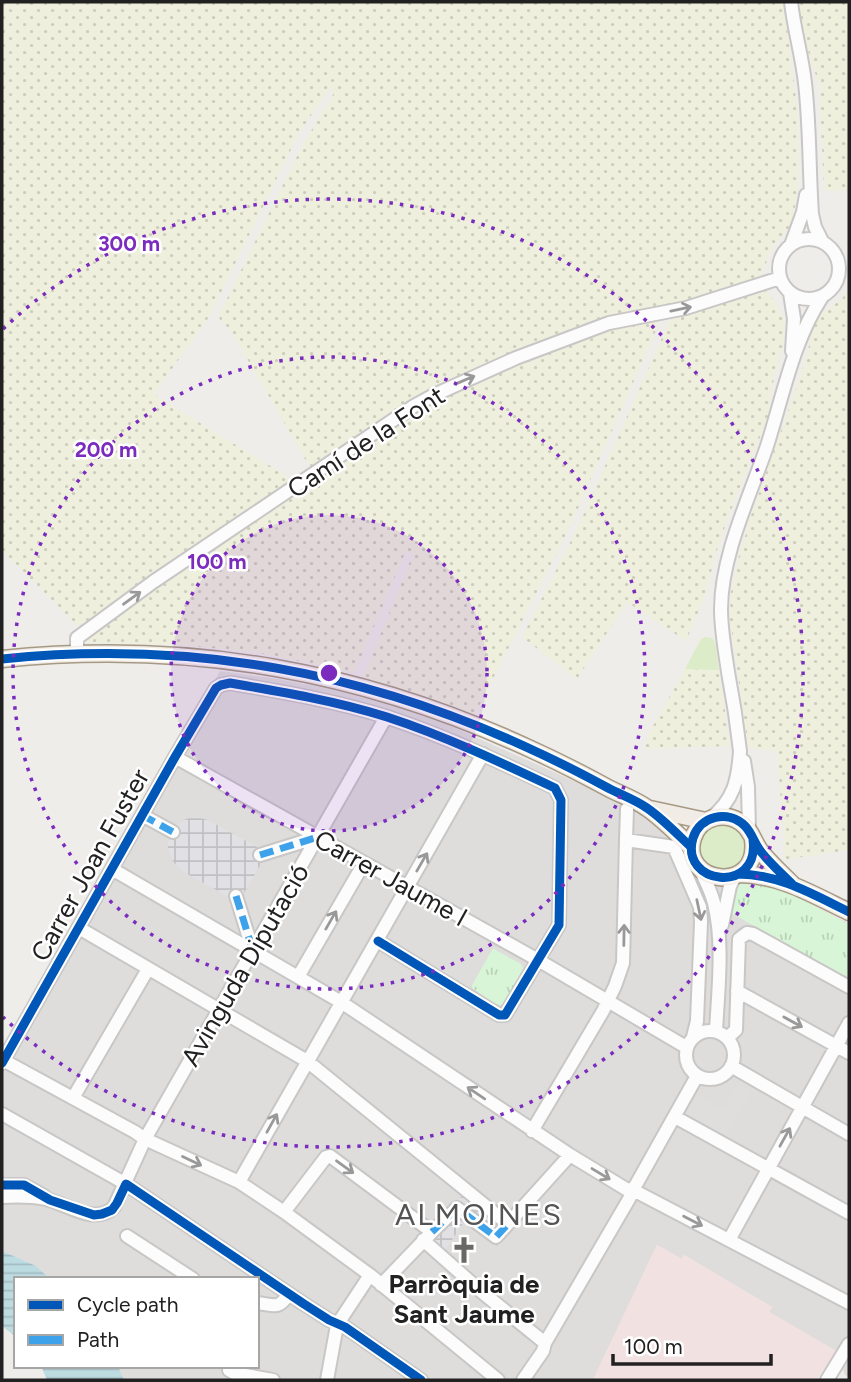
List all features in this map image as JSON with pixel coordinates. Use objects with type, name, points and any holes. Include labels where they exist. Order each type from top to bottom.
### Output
[{"type":"main road","points":[[2,659],[77,646],[223,660],[292,670],[365,688],[505,737],[557,761],[648,808],[691,847]]},
{"type":"main road","points":[[648,808],[708,820]]},
{"type":"main road","points":[[792,884],[763,854],[743,824],[736,819],[719,816],[708,820],[698,828],[693,837],[691,847],[695,861],[712,876],[727,878],[750,874],[792,884],[849,912]]},
{"type":"main road","points":[[737,875],[751,859],[751,836]]},
{"type":"street","points":[[751,836],[746,771],[740,751],[722,633],[722,593],[733,542],[768,443],[791,366],[813,310],[844,272],[815,227],[812,214],[808,114],[791,2]]},
{"type":"street","points":[[810,174],[803,212],[790,245],[781,258],[779,268],[780,278],[790,293],[806,299],[822,297]]},
{"type":"street","points":[[790,245],[804,239],[814,239],[848,250]]},
{"type":"street","name":"Camí de la Font","points":[[77,646],[153,582],[435,394],[540,349],[610,323],[686,308],[780,278]]},
{"type":"street","points":[[790,293],[794,319],[791,366]]},
{"type":"street","name":"Carrer Joan Fuster","points":[[2,1061],[216,688],[230,683],[311,698],[386,717]]},
{"type":"street","points":[[378,941],[499,1015],[505,1015],[559,925],[561,800],[555,788],[451,740],[386,717]]},
{"type":"street","name":"Avinguda Diputació","points":[[50,1200],[87,1214],[102,1214],[114,1207],[145,1139],[386,717]]},
{"type":"street","points":[[708,820],[722,809],[731,794],[737,776],[740,751]]},
{"type":"street","points":[[239,1182],[483,754]]},
{"type":"street","name":"Carrer Jaume I","points":[[175,758],[538,960],[617,1008],[690,1042]]},
{"type":"street","points":[[532,1131],[603,1011],[623,962],[629,840],[627,809]]},
{"type":"street","points":[[142,815],[173,832]]},
{"type":"street","points":[[260,855],[318,837]]},
{"type":"street","points":[[629,840],[674,847],[700,907],[697,1021],[690,1042],[686,1060],[692,1072],[703,1079],[716,1079],[727,1072],[734,1055],[731,1043],[722,1035],[704,1031],[690,1042]]},
{"type":"street","points":[[298,977],[364,863]]},
{"type":"street","points":[[699,867],[714,902],[719,935],[722,1035]]},
{"type":"street","points":[[112,869],[341,1002],[532,1131],[626,1189],[633,1190],[849,1303]]},
{"type":"street","points":[[719,935],[730,886],[737,875]]},
{"type":"street","points":[[236,895],[253,950]]},
{"type":"street","points":[[79,928],[307,1061],[508,1224]]},
{"type":"street","points":[[722,1035],[736,1030],[739,939],[747,933],[849,987]]},
{"type":"street","points":[[73,1098],[148,969]]},
{"type":"street","points":[[737,991],[849,1053]]},
{"type":"street","points":[[729,1240],[849,1023]]},
{"type":"street","points":[[2,1061],[145,1139],[239,1182],[370,1275],[498,1380]]},
{"type":"street","points":[[731,1066],[849,1134]]},
{"type":"street","points":[[523,1380],[543,1350],[697,1076]]},
{"type":"street","points":[[2,1114],[126,1184],[421,1380]]},
{"type":"street","points":[[676,1117],[849,1213]]},
{"type":"street","points":[[381,1284],[457,1208],[496,1237],[570,1155]]},
{"type":"street","points":[[284,1212],[326,1157],[330,1156],[428,1236],[464,1276],[545,1343]]},
{"type":"street","points":[[2,1185],[24,1185],[50,1200]]},
{"type":"street","points":[[2,1197],[24,1196],[50,1200]]},
{"type":"street","points":[[127,1236],[190,1277]]},
{"type":"street","points":[[327,1380],[337,1325],[370,1275]]},
{"type":"street","points":[[259,1303],[278,1306],[289,1294]]},
{"type":"street","points":[[844,1380],[830,1377],[849,1344]]},
{"type":"street","points":[[229,1370],[273,1380]]},
{"type":"shaded area","points":[[220,671],[334,690],[444,723],[628,805],[849,924],[849,1377],[845,1375],[836,1351],[769,1312],[772,1307],[684,1255],[682,1259],[657,1245],[593,1380],[124,1380],[119,1368],[259,1368],[259,1277],[48,1277],[35,1266],[2,1251],[2,1048],[205,692],[208,692]]},
{"type":"shaded area","points":[[196,817],[208,820],[257,847],[262,862],[244,893],[229,897],[184,872],[172,860],[168,842],[177,825]]},
{"type":"shaded area","points":[[727,928],[735,928],[733,1010],[724,1010]]},
{"type":"shaded area","points":[[738,1084],[751,1092],[726,1136],[690,1116],[687,1108],[696,1095],[723,1110]]},
{"type":"shaded area","points":[[464,1194],[515,1225],[499,1247],[464,1222],[443,1253],[417,1240],[447,1207],[450,1209]]},
{"type":"shaded area","points":[[657,1245],[682,1259],[684,1255],[772,1307],[769,1312],[836,1351],[816,1380],[593,1380]]},
{"type":"green space","points":[[2,2],[784,2],[799,123],[798,188],[792,224],[772,248],[761,276],[685,303],[631,312],[575,328],[443,384],[409,402],[311,469],[231,331],[218,317],[302,146],[334,93],[330,88],[299,133],[209,317],[157,390],[156,396],[295,481],[83,627],[73,622],[2,551]]},
{"type":"green space","points":[[796,2],[849,2],[849,190],[824,191],[819,85],[797,17]]},
{"type":"green space","points":[[763,288],[776,302],[785,322],[783,347],[773,383],[768,417],[728,518],[706,594],[686,641],[627,602],[577,679],[522,637],[577,529],[669,322],[674,317]]},
{"type":"green space","points":[[849,288],[849,850],[782,860],[785,852],[777,752],[748,747],[729,625],[731,592],[747,527],[801,374],[817,317],[842,299]]},
{"type":"green space","points":[[658,319],[658,326],[569,529],[474,716],[365,678],[413,554],[406,551],[356,669],[352,672],[254,652],[87,641],[87,634],[424,407],[529,358],[618,326]]},
{"type":"green space","points":[[712,638],[715,642],[719,670],[685,669],[701,639]]},
{"type":"green space","points":[[685,669],[719,670],[730,746],[645,749],[649,733]]},
{"type":"green space","points":[[723,823],[734,826],[740,832],[748,850],[735,870],[710,869],[700,856],[701,838],[707,830]]},
{"type":"green space","points":[[749,882],[778,887],[849,924],[849,979],[731,913],[735,887]]},
{"type":"green space","points":[[494,949],[521,964],[523,968],[504,1004],[497,1005],[471,987]]},
{"type":"water","points":[[2,1251],[36,1266],[48,1277],[14,1277],[14,1335],[2,1326]]},
{"type":"water","points":[[42,1368],[119,1368],[124,1380],[47,1380]]},
{"type":"marked path","points":[[142,815],[173,832]]},
{"type":"marked path","points":[[260,855],[318,837]]},
{"type":"marked path","points":[[236,896],[253,951]]},
{"type":"marked path","points":[[432,1232],[457,1208],[496,1237],[508,1224]]},
{"type":"cycle path","points":[[2,659],[72,654],[141,654],[276,668],[343,682],[409,701],[548,757],[643,805],[691,847]]},
{"type":"cycle path","points":[[2,1063],[175,757],[216,688],[221,685],[230,683],[290,693],[387,717],[451,741],[555,788],[561,800],[559,925],[505,1015],[499,1015],[378,941]]},
{"type":"cycle path","points":[[753,840],[752,858],[745,870],[733,876],[708,874],[697,866],[692,854],[693,838],[702,824],[715,817],[731,818],[745,826],[762,853],[792,884]]},
{"type":"cycle path","points":[[738,874],[782,882],[849,912]]},
{"type":"cycle path","points":[[2,1185],[24,1185],[50,1200],[94,1215],[112,1210],[126,1184],[421,1380]]},
{"type":"place","name":"Parròquia de Sant Jaume","points":[[464,1250]]},
{"type":"district","name":"ALMOINES","points":[[479,1215]]}]
